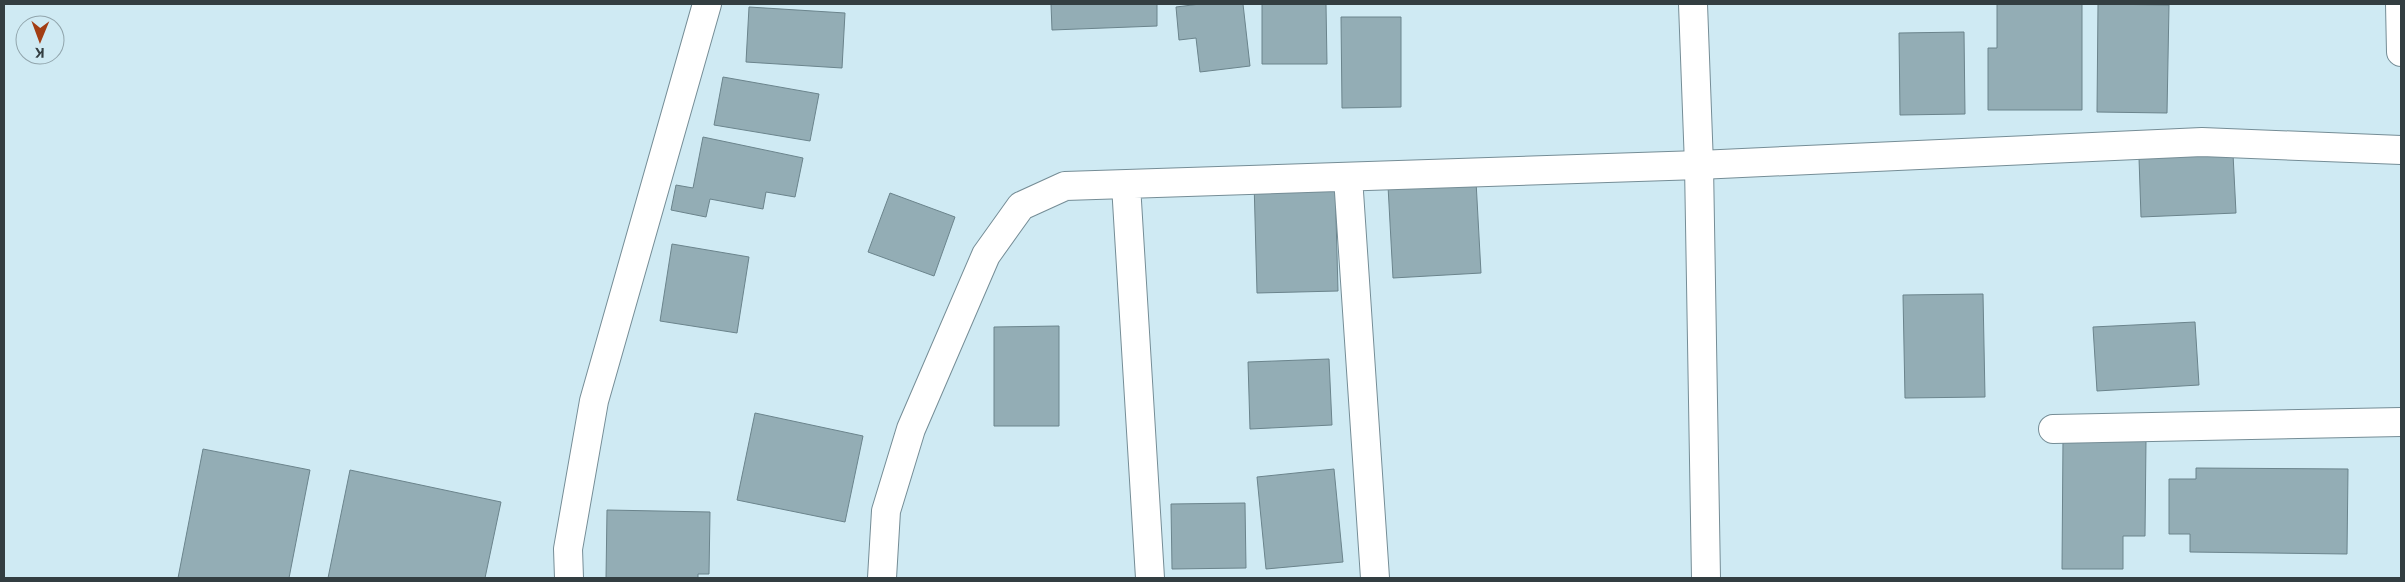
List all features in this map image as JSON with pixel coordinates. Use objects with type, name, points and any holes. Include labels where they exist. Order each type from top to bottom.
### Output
[{"type":"street","points":[[569,578],[568,549],[594,401],[707,4]]},
{"type":"street","points":[[1693,4],[1699,165],[1706,578]]},
{"type":"street","points":[[2400,4],[2401,52]]},
{"type":"street","points":[[882,578],[886,511],[911,429],[986,255],[1021,206],[1065,186],[1699,165],[2202,142],[2401,150]]},
{"type":"street","points":[[1348,177],[1375,578]]},
{"type":"street","points":[[1126,185],[1150,578]]},
{"type":"street","points":[[2053,429],[2401,422]]},
{"type":"building","points":[[1051,4],[1157,4],[1157,26],[1052,30]]},
{"type":"building","points":[[1200,4],[1243,4],[1250,66],[1200,72],[1196,38],[1179,40],[1176,7]]},
{"type":"building","points":[[1262,4],[1326,4],[1327,64],[1262,64]]},
{"type":"building","points":[[1997,4],[2082,4],[2082,110],[1988,110],[1988,48],[1997,48]]},
{"type":"building","points":[[2098,4],[2169,5],[2167,113],[2097,112]]},
{"type":"building","points":[[749,7],[845,13],[842,68],[746,62]]},
{"type":"building","points":[[1341,17],[1401,17],[1401,107],[1342,108]]},
{"type":"building","points":[[1964,32],[1965,114],[1900,115],[1899,33]]},
{"type":"building","points":[[723,77],[819,94],[810,141],[714,125]]},
{"type":"building","points":[[703,137],[803,158],[795,197],[766,192],[763,209],[710,199],[706,217],[671,210],[676,185],[693,188]]},
{"type":"building","points":[[2233,154],[2236,213],[2141,217],[2139,158]]},
{"type":"building","points":[[1335,179],[1338,291],[1257,293],[1254,181]]},
{"type":"building","points":[[1476,181],[1481,273],[1393,278],[1388,186]]},
{"type":"building","points":[[890,193],[955,217],[934,276],[868,252]]},
{"type":"building","points":[[672,244],[749,257],[737,333],[660,321]]},
{"type":"building","points":[[1983,294],[1985,397],[1905,398],[1903,295]]},
{"type":"building","points":[[2195,322],[2199,385],[2097,391],[2093,327]]},
{"type":"building","points":[[1059,326],[1059,426],[994,426],[994,327]]},
{"type":"building","points":[[1329,359],[1332,425],[1250,429],[1248,362]]},
{"type":"building","points":[[755,413],[863,436],[845,522],[737,500]]},
{"type":"building","points":[[2063,438],[2146,439],[2145,536],[2123,536],[2123,569],[2062,569]]},
{"type":"building","points":[[203,449],[310,470],[289,578],[178,578]]},
{"type":"building","points":[[2196,468],[2348,469],[2347,554],[2190,552],[2190,534],[2169,534],[2169,479],[2196,479]]},
{"type":"building","points":[[1334,469],[1343,562],[1266,569],[1257,477]]},
{"type":"building","points":[[350,470],[501,502],[485,578],[328,578]]},
{"type":"building","points":[[1245,503],[1246,568],[1172,569],[1171,504]]},
{"type":"building","points":[[607,510],[710,512],[709,574],[698,574],[698,578],[606,578]]}]
